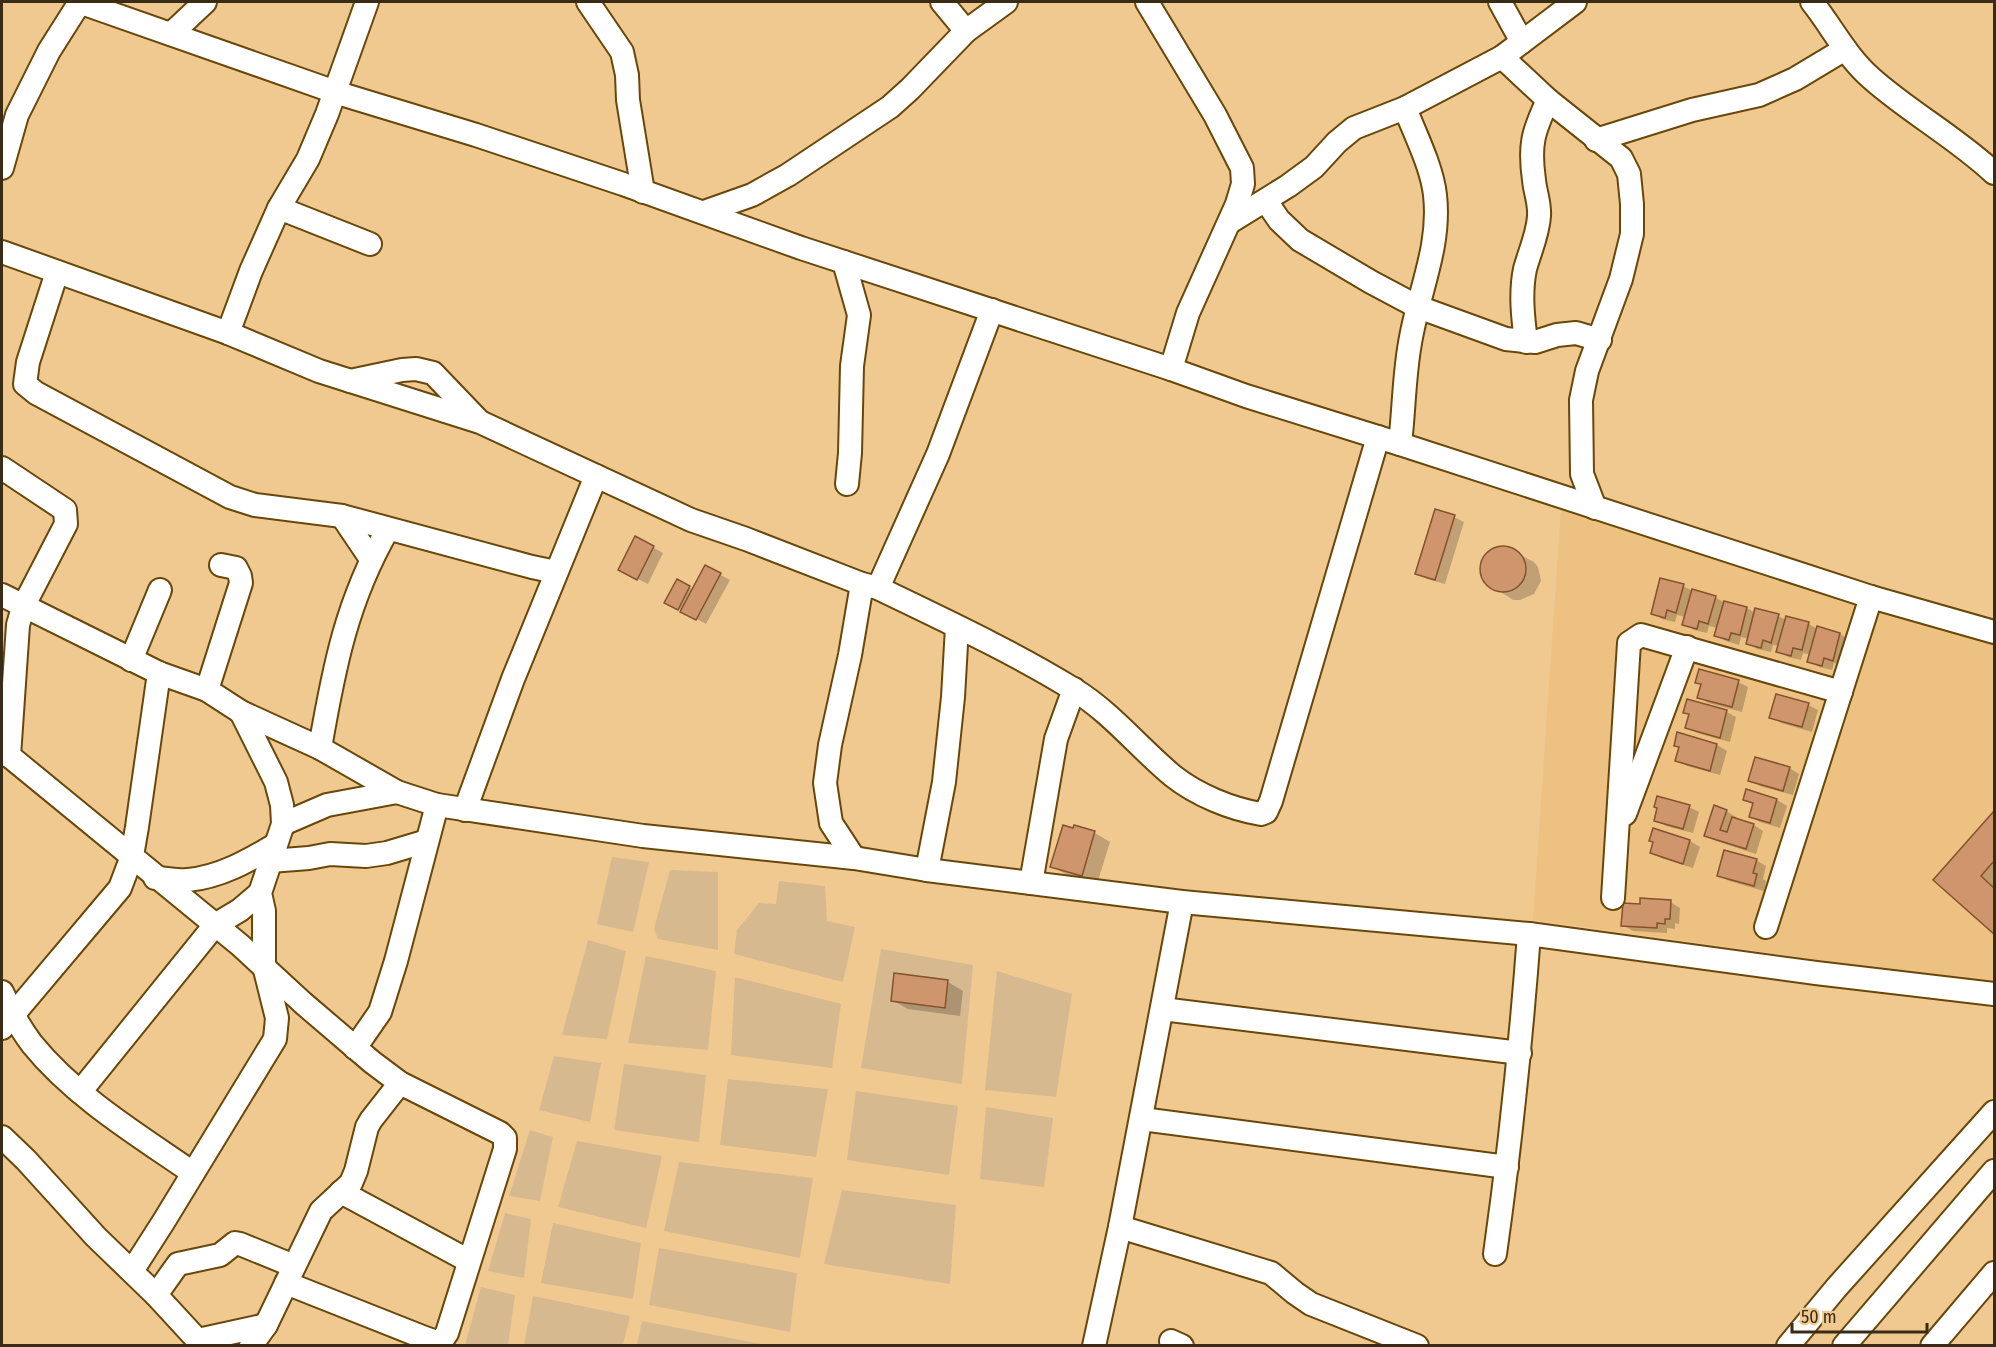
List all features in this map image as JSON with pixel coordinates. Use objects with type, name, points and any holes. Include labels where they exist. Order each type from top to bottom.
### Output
[{"type":"street","points":[[2,168],[9,113],[79,2],[116,9],[171,34],[334,90],[416,118],[476,135],[844,262],[1171,369],[1246,396],[1389,440],[1871,597],[1995,632]]},
{"type":"street","points":[[171,34],[206,2]]},
{"type":"street","points":[[228,333],[251,271],[279,208],[308,159],[367,2]]},
{"type":"street","points":[[588,2],[621,52],[627,75],[628,100],[643,192]]},
{"type":"street","points":[[942,2],[966,31]]},
{"type":"street","points":[[704,212],[752,195],[789,175],[890,107],[966,31],[1006,2]]},
{"type":"street","points":[[1147,2],[1215,115],[1242,168],[1243,184],[1230,222],[1188,313],[1171,369]]},
{"type":"street","points":[[1500,2],[1522,42]]},
{"type":"street","points":[[1230,222],[1266,201],[1314,166],[1354,128],[1405,108],[1502,57],[1575,2]]},
{"type":"street","points":[[1812,2],[1845,50],[1872,79],[1995,173]]},
{"type":"street","points":[[1596,140],[1692,110],[1759,95],[1795,79],[1845,50]]},
{"type":"street","points":[[1502,57],[1548,100],[1621,158],[1629,174],[1632,234],[1621,279],[1587,371],[1581,400],[1582,474],[1594,508]]},
{"type":"street","points":[[1526,342],[1523,313],[1524,280],[1539,215],[1532,164],[1532,139],[1548,100]]},
{"type":"street","points":[[2,252],[228,333],[349,381],[480,422],[691,520],[870,586],[1019,658],[1074,690],[1109,715],[1175,777],[1209,798],[1261,814],[1266,812],[1271,801],[1389,440],[1418,307],[1430,266],[1437,219],[1435,191],[1405,108]]},
{"type":"street","points":[[752,195],[760,233]]},
{"type":"street","points":[[1266,201],[1279,220],[1300,240],[1418,307],[1506,339],[1535,342],[1557,335],[1576,333],[1600,340]]},
{"type":"street","points":[[279,208],[370,244]]},
{"type":"street","points":[[844,262],[860,315],[852,366],[847,484]]},
{"type":"street","points":[[57,272],[28,362],[25,384],[36,393],[230,496],[255,505],[342,516],[556,572]]},
{"type":"street","points":[[854,858],[831,822],[825,783],[830,745],[850,655],[870,586],[938,454],[992,310]]},
{"type":"street","points":[[349,381],[402,370],[416,369],[433,373],[480,422]]},
{"type":"street","points":[[2,468],[65,510],[66,524],[23,607],[18,625],[5,753],[264,966],[354,1048],[400,1083],[500,1133],[505,1138],[505,1149],[447,1333],[437,1342],[290,1274],[235,1243],[220,1255],[178,1264],[156,1295]]},
{"type":"street","points":[[465,810],[556,572],[579,522],[596,476]]},
{"type":"street","points":[[342,516],[370,559]]},
{"type":"street","points":[[320,747],[333,671],[343,632],[370,559],[388,529]]},
{"type":"street","points":[[207,690],[241,583],[236,568],[221,565]]},
{"type":"street","points":[[130,660],[160,590]]},
{"type":"street","points":[[2,595],[130,660],[207,690],[241,712],[320,747],[397,792],[437,805],[643,836],[854,858],[927,870],[1182,903],[1529,934],[1816,973],[1995,994]]},
{"type":"street","points":[[1766,927],[1871,597]]},
{"type":"street","points":[[927,870],[944,782],[957,627]]},
{"type":"street","points":[[1613,898],[1629,643],[1641,635],[1841,692]]},
{"type":"street","points":[[1617,837],[1687,647]]},
{"type":"street","points":[[7,1021],[120,888],[132,856],[150,748],[159,673]]},
{"type":"street","points":[[1031,883],[1056,739],[1074,690]]},
{"type":"street","points":[[132,1271],[275,1039],[277,1018],[264,966],[264,911],[260,893],[276,843],[282,805],[276,782],[241,712]]},
{"type":"street","points":[[120,888],[133,882],[159,878],[186,880],[207,877],[248,861],[327,806],[397,792]]},
{"type":"street","points":[[354,1048],[380,1012],[396,961],[437,805]]},
{"type":"street","points":[[276,843],[309,858],[330,854],[366,856],[387,853],[427,841]]},
{"type":"street","points":[[80,1092],[215,925],[240,910],[260,893]]},
{"type":"street","points":[[1094,1346],[1142,1119],[1182,903]]},
{"type":"street","points":[[1495,1254],[1520,1053],[1529,934]]},
{"type":"street","points":[[2,993],[7,1021],[80,1092],[193,1173]]},
{"type":"street","points":[[277,1018],[303,1003]]},
{"type":"street","points":[[1162,1009],[1520,1053]]},
{"type":"street","points":[[251,1346],[266,1325],[321,1211],[351,1183],[367,1127],[400,1083]]},
{"type":"street","points":[[1788,1346],[1837,1287],[1995,1112]]},
{"type":"street","points":[[1142,1119],[1507,1167]]},
{"type":"street","points":[[2,1137],[96,1237],[156,1295],[201,1343],[266,1325]]},
{"type":"street","points":[[1844,1346],[1995,1171]]},
{"type":"street","points":[[341,1192],[469,1261]]},
{"type":"street","points":[[1120,1227],[1271,1273],[1311,1304],[1417,1346]]},
{"type":"street","points":[[1932,1346],[1995,1273]]},
{"type":"shaded area","points":[[1561,507],[1994,641],[1994,984],[1533,920]]},
{"type":"shaded area","points":[[612,857],[649,862],[633,932],[597,924]]},
{"type":"shaded area","points":[[670,870],[718,872],[718,950],[658,939],[654,929]]},
{"type":"shaded area","points":[[779,881],[825,886],[827,921],[855,927],[843,982],[734,954],[737,930],[759,903],[776,904]]},
{"type":"shaded area","points":[[588,940],[626,951],[607,1039],[562,1035]]},
{"type":"shaded area","points":[[881,949],[973,965],[962,1084],[861,1068]],"holes":[[[895,973],[948,981],[944,1008],[891,1001]]]},
{"type":"shaded area","points":[[646,956],[716,971],[708,1050],[628,1043]]},
{"type":"shaded area","points":[[997,971],[1072,994],[1056,1097],[985,1090]]},
{"type":"shaded area","points":[[735,977],[841,1004],[832,1068],[731,1055]]},
{"type":"shaded area","points":[[554,1056],[601,1063],[590,1122],[539,1110]]},
{"type":"shaded area","points":[[624,1064],[706,1075],[699,1142],[614,1130]]},
{"type":"shaded area","points":[[728,1079],[828,1089],[816,1157],[720,1145]]},
{"type":"shaded area","points":[[856,1091],[958,1106],[949,1175],[847,1160]]},
{"type":"shaded area","points":[[986,1107],[1053,1118],[1044,1187],[980,1179]]},
{"type":"shaded area","points":[[530,1130],[553,1137],[540,1201],[509,1196]]},
{"type":"shaded area","points":[[577,1141],[662,1156],[646,1228],[558,1207]]},
{"type":"shaded area","points":[[679,1162],[813,1178],[800,1258],[664,1231]]},
{"type":"shaded area","points":[[842,1190],[956,1205],[950,1284],[824,1264]]},
{"type":"shaded area","points":[[505,1213],[531,1219],[524,1278],[488,1271]]},
{"type":"shaded area","points":[[553,1223],[641,1243],[633,1299],[541,1283]]},
{"type":"shaded area","points":[[659,1248],[797,1273],[790,1332],[649,1305]]},
{"type":"shaded area","points":[[481,1287],[515,1295],[508,1345],[465,1345]]},
{"type":"shaded area","points":[[533,1296],[630,1316],[623,1345],[524,1345]]},
{"type":"shaded area","points":[[642,1321],[766,1345],[637,1345]]},
{"type":"building","points":[[1435,509],[1455,515],[1435,580],[1415,574]]},
{"type":"building","points":[[635,536],[654,546],[637,580],[618,570]]},
{"type":"building","points":[[1503,546],[1512,547],[1520,552],[1525,560],[1525,578],[1520,586],[1512,591],[1503,592],[1494,591],[1486,586],[1481,578],[1480,569],[1481,560],[1486,552],[1494,547]]},
{"type":"building","points":[[705,565],[721,573],[696,620],[680,612]]},
{"type":"building","points":[[1660,578],[1684,584],[1676,613],[1667,610],[1665,618],[1651,614]]},
{"type":"building","points":[[677,579],[690,586],[678,610],[664,603]]},
{"type":"building","points":[[1692,589],[1716,596],[1708,624],[1699,621],[1697,629],[1682,625]]},
{"type":"building","points":[[1724,601],[1747,607],[1740,635],[1731,633],[1729,640],[1714,636]]},
{"type":"building","points":[[1755,608],[1779,614],[1771,643],[1763,640],[1761,648],[1746,644]]},
{"type":"building","points":[[1786,616],[1809,622],[1802,650],[1793,648],[1791,656],[1776,652]]},
{"type":"building","points":[[1817,626],[1840,633],[1833,661],[1824,658],[1822,666],[1807,662]]},
{"type":"building","points":[[1699,669],[1739,680],[1732,707],[1697,698],[1701,684],[1695,683]]},
{"type":"building","points":[[1776,694],[1809,703],[1802,727],[1769,718]]},
{"type":"building","points":[[1687,699],[1727,710],[1720,738],[1685,728],[1689,714],[1683,713]]},
{"type":"building","points":[[1677,732],[1717,744],[1710,771],[1675,761],[1679,747],[1674,746]]},
{"type":"building","points":[[1755,757],[1790,767],[1783,791],[1748,781]]},
{"type":"building","points":[[1746,789],[1777,799],[1770,823],[1749,817],[1753,803],[1743,800]]},
{"type":"building","points":[[1657,796],[1690,805],[1683,829],[1654,821]]},
{"type":"building","points":[[1714,805],[1727,810],[1720,830],[1727,832],[1732,817],[1754,824],[1746,849],[1704,836]]},
{"type":"building","points":[[1994,811],[1994,861],[1981,876],[1994,888],[1994,934],[1933,880]]},
{"type":"building","points":[[1063,825],[1073,828],[1074,825],[1095,831],[1082,876],[1050,867]]},
{"type":"building","points":[[1653,828],[1690,840],[1683,864],[1650,853],[1653,842],[1649,841]]},
{"type":"building","points":[[1724,850],[1757,859],[1753,873],[1757,874],[1754,886],[1717,876]]},
{"type":"building","points":[[1640,898],[1671,900],[1670,919],[1665,919],[1665,924],[1657,923],[1657,928],[1621,926],[1623,903],[1640,904]]},
{"type":"building","points":[[894,973],[948,980],[945,1008],[891,1001]]}]
